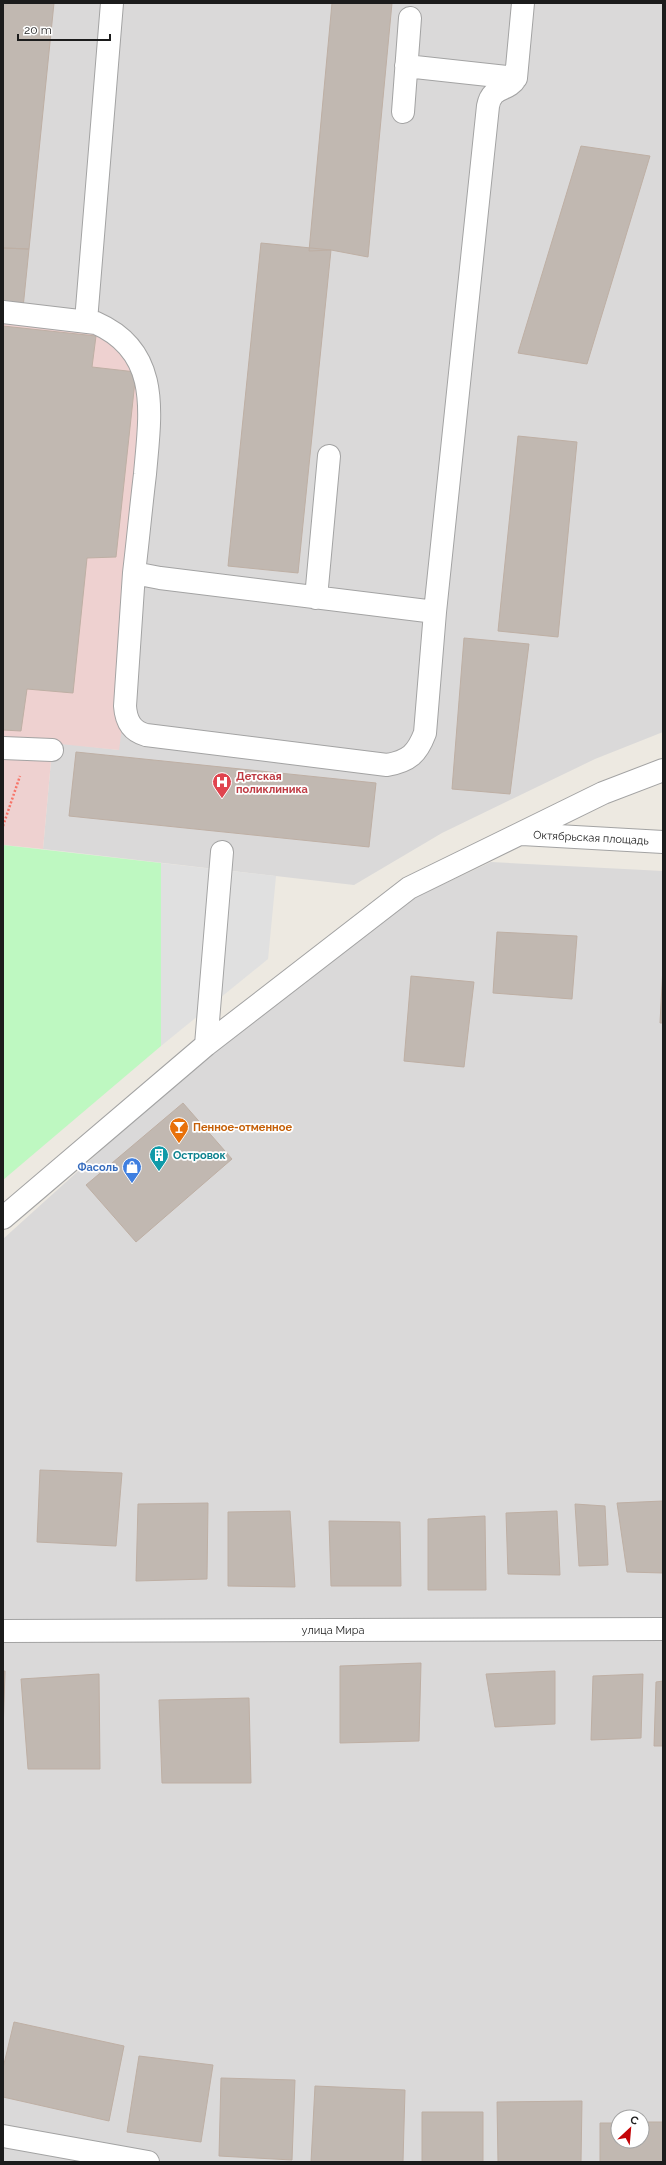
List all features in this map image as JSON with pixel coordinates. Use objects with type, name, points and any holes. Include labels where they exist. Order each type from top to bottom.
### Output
[{"type":"street","points":[[86,321],[112,3]]},
{"type":"street","points":[[3,312],[86,321],[110,329],[126,341],[138,358],[148,386],[150,414],[134,573],[125,706],[126,716],[131,726],[138,733],[146,735],[387,765],[399,763],[420,748],[426,733],[435,612],[488,106],[492,94],[514,82],[516,78],[523,3]]},
{"type":"street","points":[[403,112],[410,18]]},
{"type":"street","points":[[406,66],[516,78]]},
{"type":"street","points":[[316,598],[329,456]]},
{"type":"street","points":[[134,573],[316,598],[435,612]]},
{"type":"street","points":[[3,748],[52,750]]},
{"type":"street","points":[[3,1218],[206,1045],[409,888],[603,793],[663,770]]},
{"type":"street","name":"Октябрьская площадь","points":[[519,834],[663,842]]},
{"type":"street","points":[[206,1045],[222,852]]},
{"type":"street","name":"улица Мира","points":[[3,1631],[663,1629]]},
{"type":"street","points":[[3,2136],[148,2162]]},
{"type":"path","points":[[3,826],[28,749]]},
{"type":"shaded area","points":[[3,3],[663,3],[663,732],[595,759],[442,833],[354,885],[43,849],[52,750],[50,742],[119,750],[3,312]]},
{"type":"shaded area","points":[[3,312],[86,321],[144,373],[125,706],[119,750],[50,743],[52,750],[43,849],[3,845]]},
{"type":"shaded area","points":[[491,862],[663,871],[663,2162],[3,2162],[3,1239],[212,1050],[416,897]]},
{"type":"shaded area","points":[[161,863],[276,876],[268,959],[161,1046]]},
{"type":"green space","points":[[3,845],[161,863],[161,1046],[3,1180]]},
{"type":"building","points":[[3,3],[54,3],[29,249],[3,248]]},
{"type":"building","points":[[332,3],[392,3],[368,257],[331,250],[309,251]]},
{"type":"building","points":[[581,146],[650,156],[587,364],[518,353]]},
{"type":"building","points":[[261,243],[331,250],[298,573],[228,566]]},
{"type":"building","points":[[3,248],[29,249],[23,308],[3,307]]},
{"type":"building","points":[[3,326],[96,336],[92,367],[136,372],[116,557],[87,558],[73,693],[27,689],[21,731],[3,730]]},
{"type":"building","points":[[518,436],[577,442],[558,637],[498,631]]},
{"type":"building","points":[[464,638],[529,644],[510,794],[452,789]]},
{"type":"building","name":"Детская поликлиника","points":[[76,752],[376,783],[369,847],[69,816]]},
{"type":"building","points":[[497,932],[577,936],[572,999],[493,993]]},
{"type":"building","points":[[663,966],[663,1023],[660,1023]]},
{"type":"building","points":[[411,976],[474,982],[464,1067],[404,1061]]},
{"type":"building","name":"Островок","points":[[183,1103],[232,1159],[136,1242],[86,1185]]},
{"type":"building","points":[[40,1470],[122,1473],[116,1546],[37,1542]]},
{"type":"building","points":[[663,1501],[663,1573],[627,1572],[617,1503]]},
{"type":"building","points":[[208,1503],[207,1579],[136,1581],[138,1504]]},
{"type":"building","points":[[575,1504],[605,1506],[608,1565],[579,1566]]},
{"type":"building","points":[[290,1511],[295,1587],[228,1586],[228,1512]]},
{"type":"building","points":[[557,1511],[560,1575],[508,1574],[506,1513]]},
{"type":"building","points":[[485,1516],[486,1590],[428,1590],[428,1519]]},
{"type":"building","points":[[329,1521],[400,1522],[401,1586],[331,1586]]},
{"type":"building","points":[[421,1663],[419,1741],[340,1743],[340,1666]]},
{"type":"building","points":[[3,1671],[5,1671],[3,1733]]},
{"type":"building","points":[[555,1671],[555,1724],[495,1727],[486,1674]]},
{"type":"building","points":[[99,1674],[100,1769],[28,1769],[21,1679]]},
{"type":"building","points":[[643,1674],[641,1738],[591,1740],[593,1676]]},
{"type":"building","points":[[663,1681],[663,1746],[654,1746],[656,1682]]},
{"type":"building","points":[[249,1698],[251,1783],[162,1783],[159,1700]]},
{"type":"building","points":[[14,2022],[124,2046],[109,2121],[3,2097],[3,2068]]},
{"type":"building","points":[[139,2056],[213,2065],[201,2142],[127,2132]]},
{"type":"building","points":[[221,2078],[295,2080],[292,2160],[219,2156]]},
{"type":"building","points":[[315,2086],[405,2090],[403,2162],[311,2162]]},
{"type":"building","points":[[582,2101],[581,2162],[498,2162],[497,2102]]},
{"type":"building","points":[[422,2112],[483,2112],[483,2162],[422,2162]]},
{"type":"building","points":[[650,2122],[663,2122],[663,2162],[600,2162],[600,2123],[610,2123],[610,2149],[650,2149]]},
{"type":"place","name":"Детская поликлиника","points":[[222,799]]},
{"type":"place","name":"Пенное-отменное","points":[[179,1144]]},
{"type":"place","name":"Островок","points":[[159,1172]]},
{"type":"place","name":"Фасоль","points":[[132,1184]]}]
